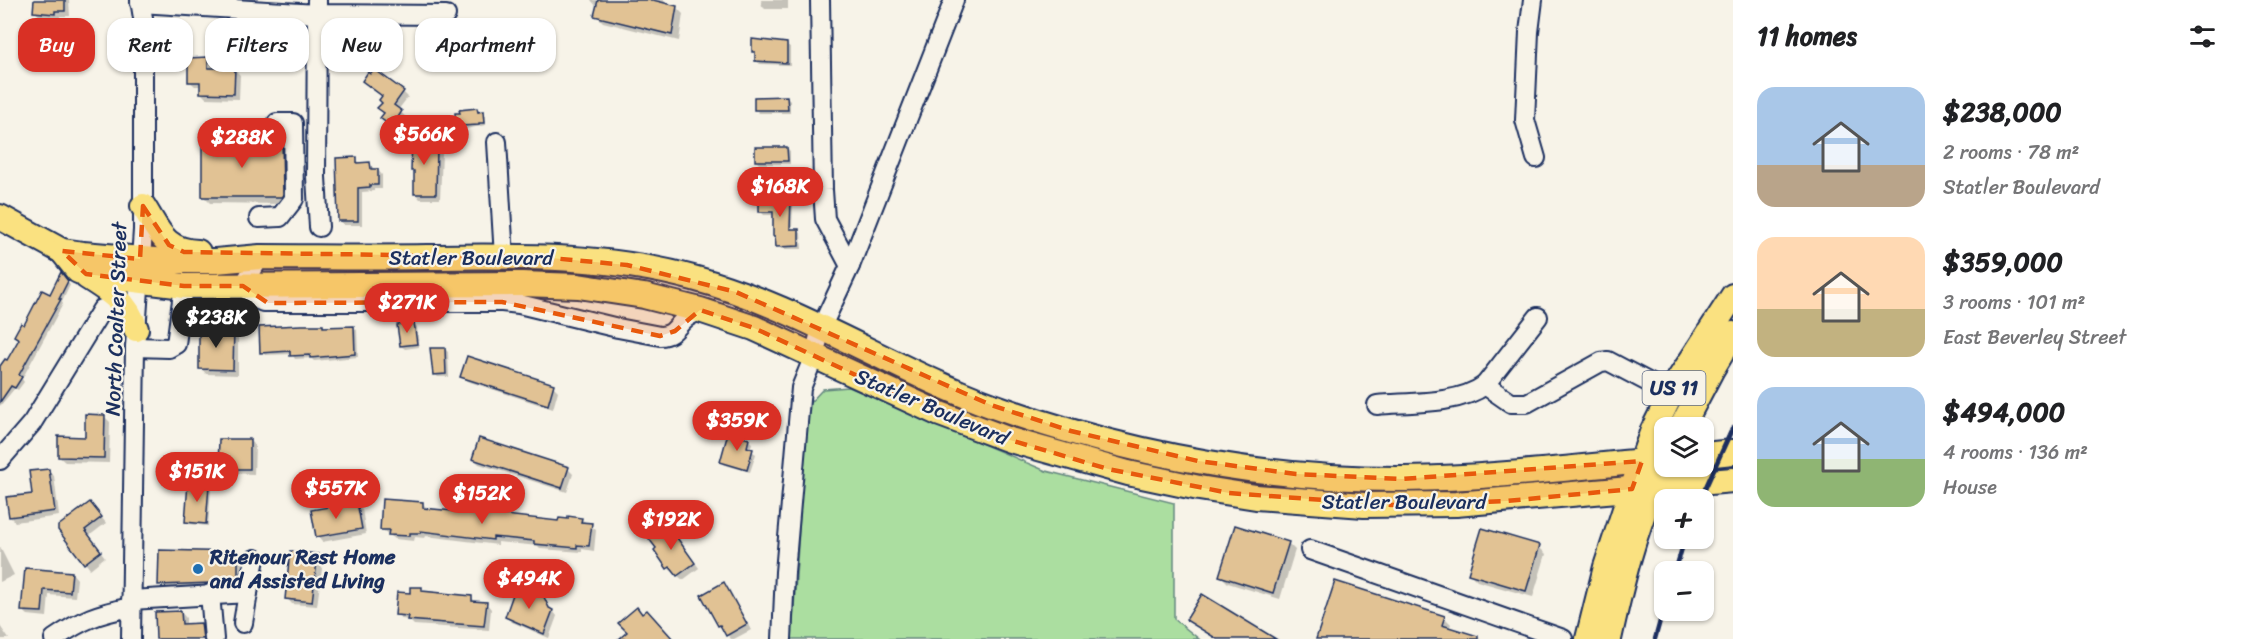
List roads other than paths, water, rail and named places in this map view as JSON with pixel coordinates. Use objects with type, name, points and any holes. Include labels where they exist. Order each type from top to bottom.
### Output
[{"type":"main road","points":[[143,206],[165,240],[177,249],[184,252],[260,257]]},
{"type":"main road","points":[[0,217],[62,251],[140,270]]},
{"type":"main road","points":[[62,251],[78,271],[103,287],[128,309],[135,338]]},
{"type":"main road","name":"Statler Boulevard","points":[[140,270],[260,257],[550,257],[608,262],[694,278],[773,307],[925,378],[992,405],[1122,445],[1198,461],[1296,474],[1402,479],[1485,476],[1654,460]]},
{"type":"main road","points":[[78,271],[95,276],[140,270]]},
{"type":"main road","name":"Statler Boulevard","points":[[140,270],[184,286],[522,284],[579,286],[644,296],[700,310],[754,328],[940,414],[1018,443],[1108,469],[1229,493],[1337,503],[1417,505],[1507,501],[1733,480]]},
{"type":"main road","name":"US 11","points":[[1660,417],[1671,394],[1733,296]]},
{"type":"main road","name":"US 11","points":[[1688,417],[1733,334]]},
{"type":"main road","points":[[1714,454],[1733,452]]},
{"type":"main road","name":"US 11","points":[[1588,639],[1600,588],[1654,466]]},
{"type":"main road","name":"US 11","points":[[1609,639],[1642,489]]},
{"type":"street","points":[[820,0],[822,190],[825,219],[850,266]]},
{"type":"street","points":[[782,639],[784,572],[801,388],[814,356],[821,328],[850,266],[954,0]]},
{"type":"street","points":[[1533,0],[1529,32],[1525,120],[1536,158]]},
{"type":"street","points":[[140,2],[317,7],[446,15]]},
{"type":"street","name":"North Coalter Street","points":[[131,639],[135,338],[143,206],[143,18],[140,2]]},
{"type":"street","points":[[317,7],[316,177],[319,228]]},
{"type":"street","points":[[259,218],[280,218],[294,199],[293,123],[277,123]]},
{"type":"street","points":[[498,142],[504,257]]},
{"type":"street","points":[[260,257],[243,286],[256,299],[268,303],[502,302],[660,336],[669,335],[687,317],[700,310]]},
{"type":"street","points":[[135,338],[169,348],[176,344],[184,286]]},
{"type":"street","points":[[0,460],[32,423],[102,309]]},
{"type":"street","points":[[1377,405],[1455,399],[1474,393],[1485,385],[1538,317]]},
{"type":"street","points":[[1485,385],[1511,403],[1527,403],[1600,362],[1608,361],[1671,394]]},
{"type":"street","points":[[1310,550],[1563,639]]},
{"type":"street","points":[[243,623],[255,559]]},
{"type":"street","points":[[54,639],[84,620],[131,603],[210,594],[248,593]]},
{"type":"street","points":[[210,594],[214,639]]},
{"type":"railway","points":[[1705,489],[1733,427]]},
{"type":"railway","points":[[1678,561],[1682,549]]},
{"type":"railway","points":[[1655,639],[1660,621]]},
{"type":"place","name":"Ritenour Rest Home and Assisted Living","points":[[198,569]]}]
